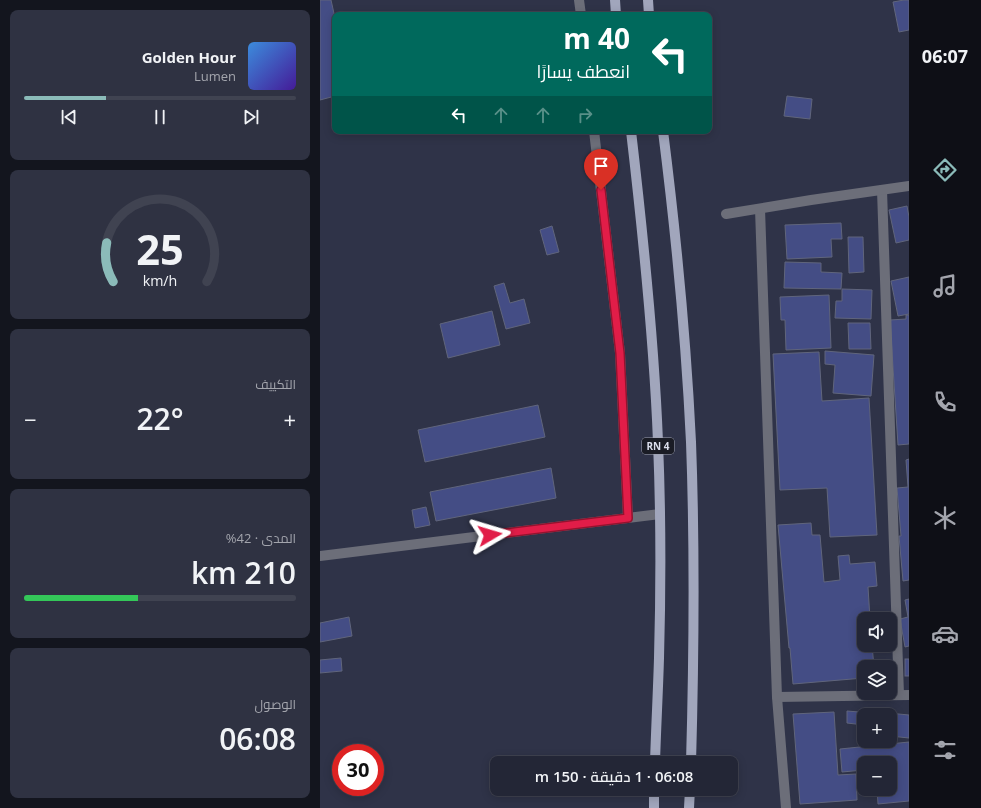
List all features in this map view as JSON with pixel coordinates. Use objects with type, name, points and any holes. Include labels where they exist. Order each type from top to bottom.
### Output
[{"type":"main road","points":[[615,0],[616,12]]},
{"type":"main road","points":[[648,0],[649,12]]},
{"type":"main road","name":"RN 4","points":[[631,134],[642,225],[654,355],[658,441],[660,586],[655,756]]},
{"type":"main road","name":"RN 4","points":[[663,134],[681,296],[691,442],[694,589],[694,662],[691,756]]},
{"type":"main road","points":[[654,796],[654,808]]},
{"type":"main road","points":[[689,808],[690,796]]},
{"type":"street","points":[[579,0],[581,12]]},
{"type":"street","points":[[594,134],[620,353],[628,518]]},
{"type":"street","points":[[726,214],[909,186]]},
{"type":"street","points":[[777,697],[904,695],[882,190]]},
{"type":"street","points":[[760,209],[777,697],[786,808]]},
{"type":"street","points":[[320,556],[660,514]]},
{"type":"building","points":[[320,0],[331,0],[334,12],[332,12],[332,97],[320,100]]},
{"type":"building","points":[[909,0],[909,30],[899,32],[893,2]]},
{"type":"building","points":[[787,96],[812,99],[810,119],[784,116]]},
{"type":"building","points":[[907,206],[909,217],[909,240],[896,243],[889,210]]},
{"type":"building","points":[[841,223],[842,239],[831,239],[832,257],[787,259],[785,225]]},
{"type":"building","points":[[552,226],[559,252],[547,255],[540,230]]},
{"type":"building","points":[[848,237],[863,237],[864,272],[849,273]]},
{"type":"building","points":[[785,262],[821,263],[821,272],[842,273],[841,289],[784,288]]},
{"type":"building","points":[[909,277],[909,314],[898,316],[891,281]]},
{"type":"building","points":[[504,283],[510,303],[524,299],[530,323],[506,329],[494,286]]},
{"type":"building","points":[[842,289],[872,290],[871,319],[835,318],[836,301],[842,301]]},
{"type":"building","points":[[829,295],[831,348],[786,350],[785,320],[781,320],[780,297]]},
{"type":"building","points":[[492,311],[500,345],[448,358],[440,324]]},
{"type":"building","points":[[906,315],[909,315],[909,444],[898,445],[890,320],[906,319]]},
{"type":"building","points":[[848,323],[870,323],[871,349],[849,349]]},
{"type":"building","points":[[825,351],[874,355],[871,396],[833,393],[835,365],[825,364]]},
{"type":"building","points":[[819,352],[822,401],[869,398],[877,535],[830,537],[827,488],[780,490],[773,354]]},
{"type":"building","points":[[538,405],[545,437],[425,462],[418,430]]},
{"type":"building","points":[[909,459],[909,580],[903,581],[897,488],[908,487],[906,460]]},
{"type":"building","points":[[551,468],[556,498],[436,521],[430,492]]},
{"type":"building","points":[[426,507],[430,525],[415,528],[412,510]]},
{"type":"building","points":[[811,523],[812,535],[820,535],[824,582],[840,580],[838,556],[849,555],[850,564],[875,562],[877,586],[868,587],[870,612],[857,612],[857,652],[873,652],[873,660],[857,660],[857,679],[793,684],[778,525]]},
{"type":"building","points":[[909,599],[909,646],[905,647],[900,619],[908,617],[905,600]]},
{"type":"building","points":[[349,617],[352,636],[320,642],[320,623]]},
{"type":"building","points":[[341,658],[342,671],[320,673],[320,660]]},
{"type":"building","points":[[905,659],[909,659],[909,676],[905,676]]},
{"type":"building","points":[[847,711],[857,712],[857,724],[847,723]]},
{"type":"building","points":[[834,712],[838,775],[856,774],[857,800],[800,804],[793,714]]},
{"type":"building","points":[[897,714],[909,715],[909,738],[897,737]]},
{"type":"building","points":[[909,742],[909,801],[878,804],[877,796],[897,796],[897,756],[857,756],[857,771],[842,772],[840,749],[857,747],[897,748],[897,743]]},
{"type":"route","points":[[490,535],[628,518],[620,353],[601,190]]}]
